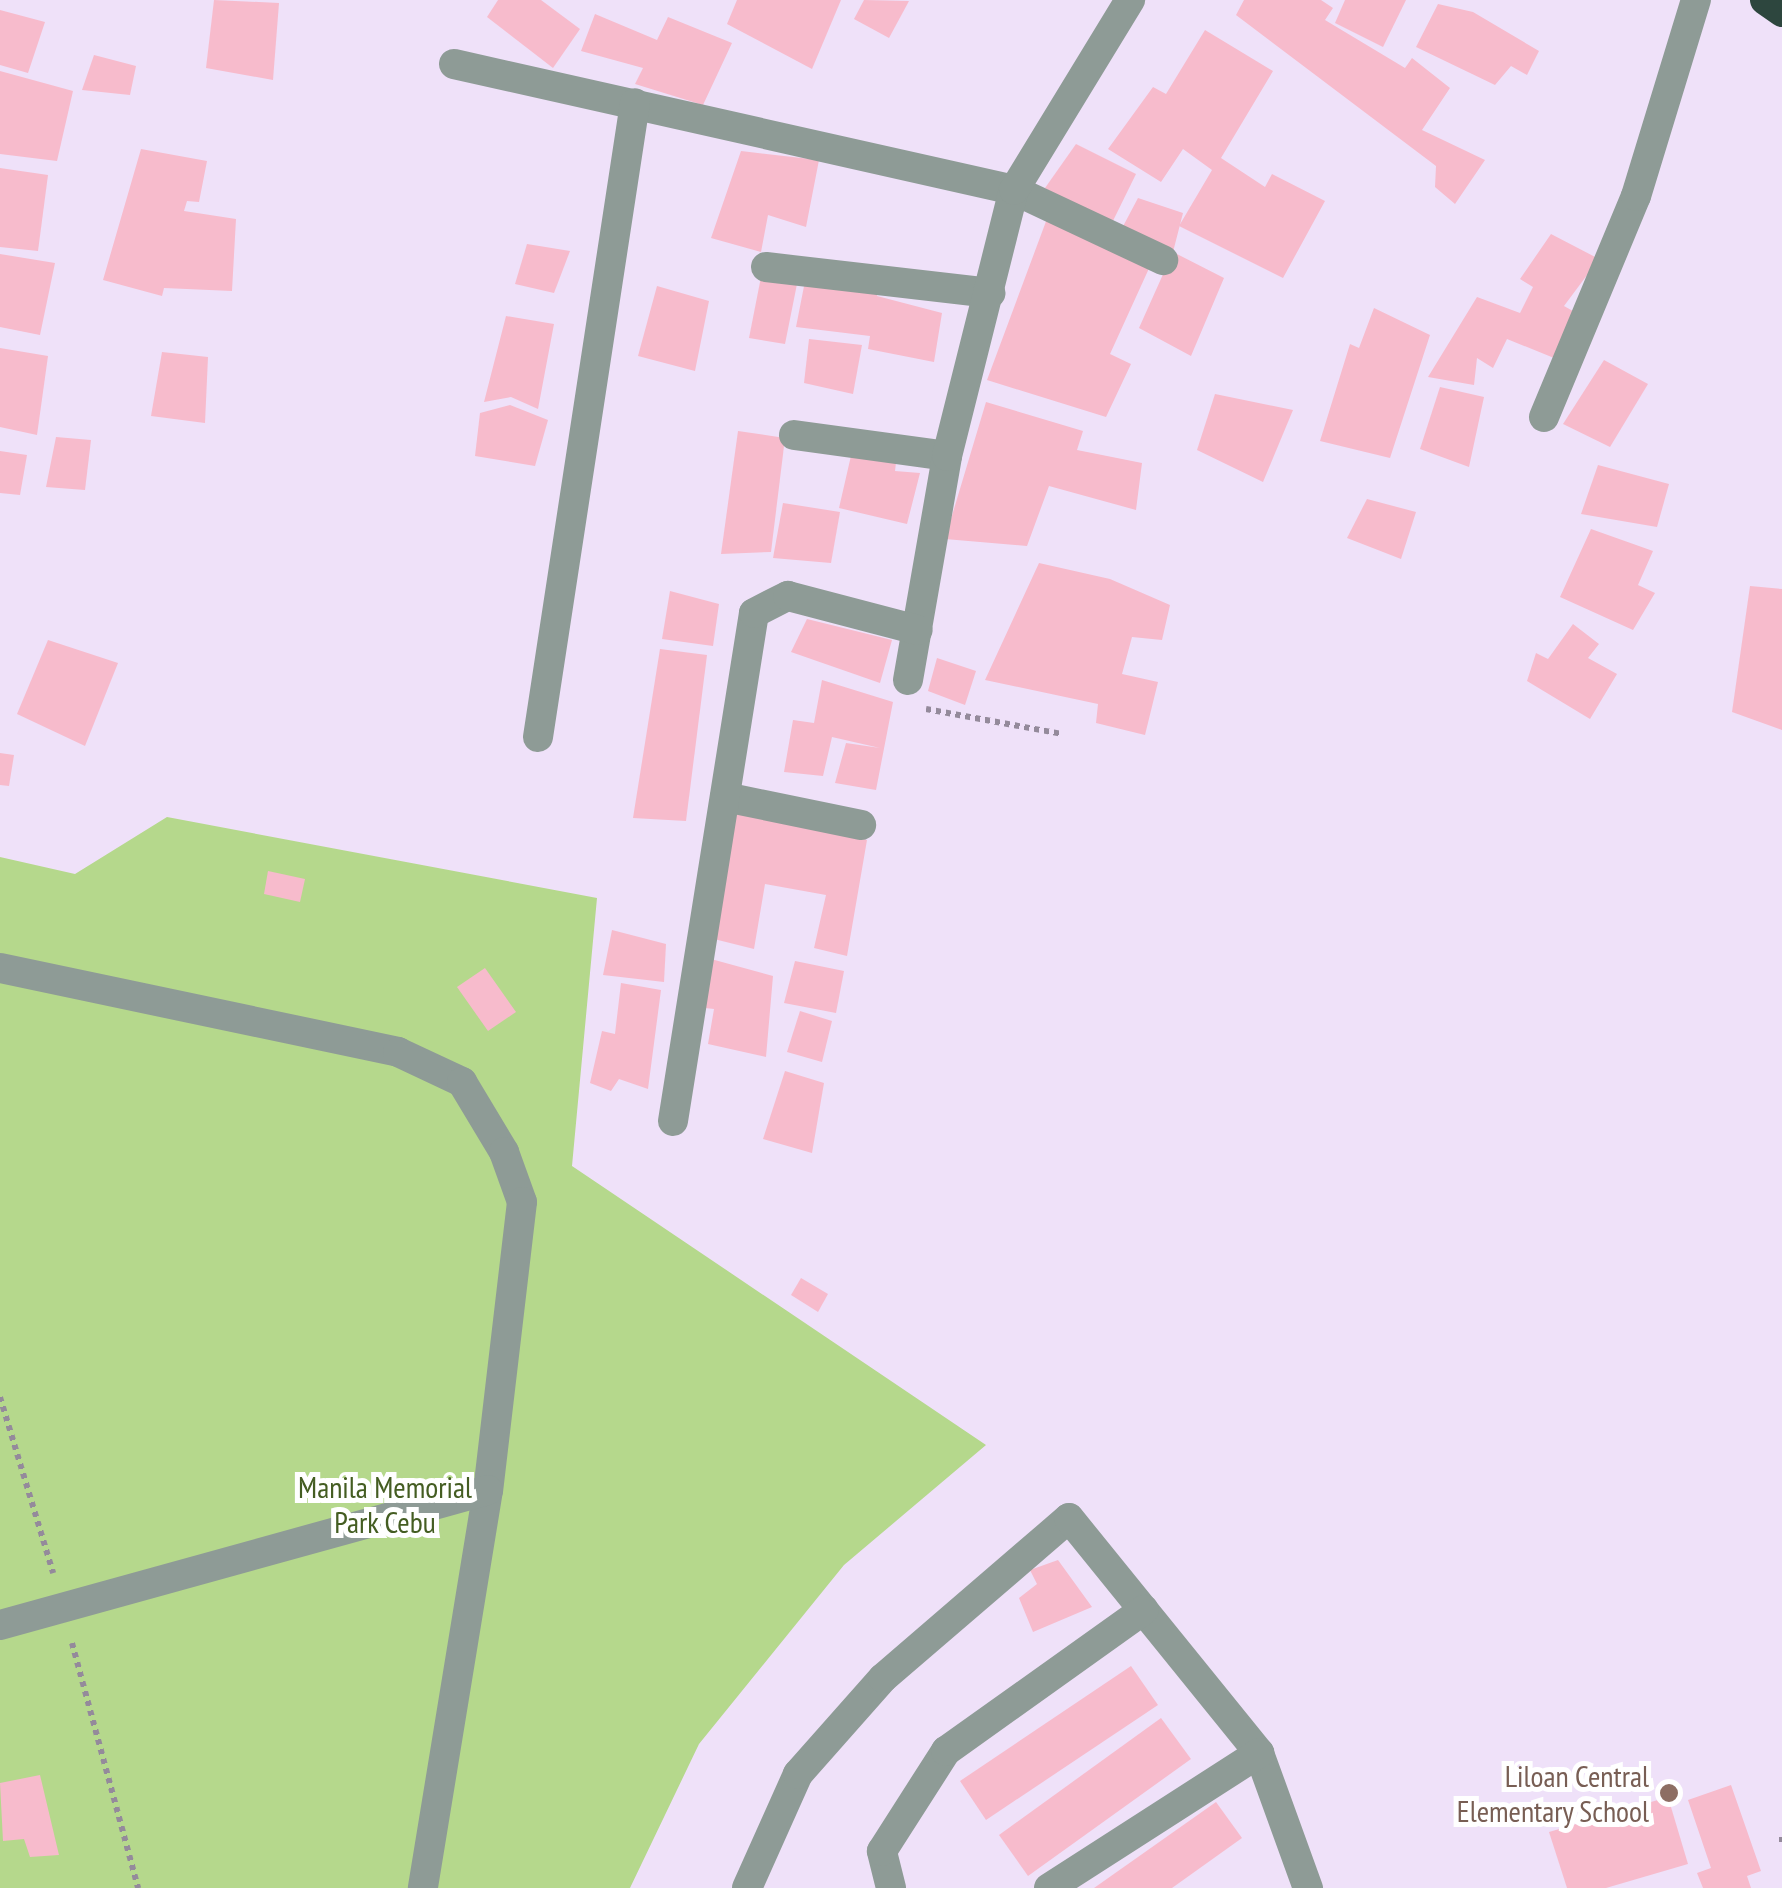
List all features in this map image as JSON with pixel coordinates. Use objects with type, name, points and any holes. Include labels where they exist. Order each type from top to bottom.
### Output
[{"type":"highway","points":[[1764,0],[1782,12]]},
{"type":"street","points":[[908,680],[947,456],[991,294],[1014,190],[1130,0]]},
{"type":"street","points":[[1544,416],[1636,196],[1696,0]]},
{"type":"street","points":[[454,64],[1014,190],[1163,260]]},
{"type":"street","points":[[538,737],[634,104]]},
{"type":"street","points":[[766,267],[991,294]]},
{"type":"street","points":[[794,436],[947,456]]},
{"type":"street","points":[[673,1121],[754,613],[769,600],[788,596],[918,630]]},
{"type":"street","points":[[726,797],[861,825]]},
{"type":"street","points":[[0,968],[398,1052],[462,1082],[522,1202],[488,1490],[422,1888]]},
{"type":"street","points":[[0,1625],[488,1490]]},
{"type":"street","points":[[747,1888],[798,1774],[883,1678],[1069,1518],[1259,1753],[1308,1888]]},
{"type":"street","points":[[891,1888],[882,1851],[946,1751],[1144,1610]]},
{"type":"street","points":[[1049,1888],[1259,1753]]},
{"type":"path","points":[[908,680],[919,707],[1062,734]]},
{"type":"path","points":[[0,1397],[62,1605],[138,1888]]},
{"type":"path","points":[[1782,1837],[1782,1846]]},
{"type":"green space","name":"Manila Memorial Park Cebu","points":[[167,817],[597,898],[572,1166],[986,1445],[844,1565],[699,1744],[630,1888],[0,1888],[0,857],[75,874]]},
{"type":"building","points":[[214,0],[279,3],[273,80],[206,68]]},
{"type":"building","points":[[498,0],[541,0],[580,29],[553,68],[487,17]]},
{"type":"building","points":[[737,0],[841,0],[812,69],[727,24]]},
{"type":"building","points":[[864,0],[909,1],[889,38],[854,19]]},
{"type":"building","points":[[1244,0],[1321,0],[1333,8],[1325,20],[1405,68],[1412,58],[1450,88],[1422,130],[1485,160],[1455,204],[1435,187],[1436,166],[1236,15]]},
{"type":"building","points":[[1345,0],[1406,0],[1383,47],[1335,23]]},
{"type":"building","points":[[1438,4],[1473,12],[1539,51],[1527,75],[1511,66],[1495,85],[1416,47]]},
{"type":"building","points":[[0,10],[45,22],[28,73],[0,65]]},
{"type":"building","points":[[595,14],[657,40],[668,17],[732,43],[703,105],[635,84],[643,68],[581,51]]},
{"type":"building","points":[[1205,30],[1273,71],[1221,158],[1265,187],[1272,174],[1325,201],[1283,278],[1179,226],[1212,170],[1183,149],[1161,182],[1108,149],[1153,87],[1166,94]]},
{"type":"building","points":[[94,55],[136,66],[130,95],[82,90]]},
{"type":"building","points":[[0,71],[73,91],[57,161],[0,154]]},
{"type":"building","points":[[1076,144],[1136,174],[1109,229],[1045,188]]},
{"type":"building","points":[[141,149],[207,161],[199,202],[187,201],[184,211],[236,219],[232,291],[164,288],[162,296],[103,280]]},
{"type":"building","points":[[741,151],[819,160],[806,227],[768,215],[761,252],[711,238]]},
{"type":"building","points":[[0,168],[48,175],[38,251],[0,247]]},
{"type":"building","points":[[1138,198],[1183,213],[1173,252],[1120,232]]},
{"type":"building","points":[[1048,216],[1151,264],[1110,354],[1131,364],[1106,417],[987,380]]},
{"type":"building","points":[[1551,234],[1599,259],[1564,306],[1580,315],[1554,358],[1507,339],[1493,368],[1477,358],[1474,385],[1428,377],[1477,297],[1520,313],[1533,287],[1520,279]]},
{"type":"building","points":[[527,244],[570,251],[554,293],[515,284]]},
{"type":"building","points":[[1173,252],[1224,278],[1191,356],[1139,328]]},
{"type":"building","points":[[0,254],[55,263],[40,335],[0,327]]},
{"type":"building","points":[[806,276],[879,282],[877,296],[942,313],[934,362],[868,349],[870,336],[796,327]]},
{"type":"building","points":[[761,277],[797,284],[785,344],[749,338]]},
{"type":"building","points":[[657,286],[709,301],[695,371],[638,356]]},
{"type":"building","points":[[1374,308],[1430,335],[1390,458],[1320,441],[1350,344],[1359,348]]},
{"type":"building","points":[[506,316],[554,324],[538,409],[511,397],[484,402]]},
{"type":"building","points":[[809,339],[862,345],[853,394],[804,383]]},
{"type":"building","points":[[0,348],[48,356],[37,435],[0,427]]},
{"type":"building","points":[[162,352],[208,357],[205,423],[151,416]]},
{"type":"building","points":[[1604,360],[1648,384],[1610,447],[1563,424]]},
{"type":"building","points":[[1440,387],[1484,397],[1469,467],[1420,449]]},
{"type":"building","points":[[1215,394],[1293,410],[1263,482],[1197,450]]},
{"type":"building","points":[[986,402],[1083,431],[1077,450],[1142,463],[1136,510],[1049,486],[1027,546],[945,539]]},
{"type":"building","points":[[510,405],[548,420],[535,466],[475,456],[480,413]]},
{"type":"building","points":[[738,431],[785,438],[771,552],[721,554]]},
{"type":"building","points":[[56,437],[91,440],[85,490],[46,487]]},
{"type":"building","points":[[853,447],[897,454],[895,471],[920,473],[907,524],[839,508]]},
{"type":"building","points":[[0,451],[27,455],[20,495],[0,493]]},
{"type":"building","points":[[1598,465],[1669,484],[1657,527],[1581,514]]},
{"type":"building","points":[[1367,499],[1416,512],[1401,559],[1347,538]]},
{"type":"building","points":[[783,503],[840,512],[831,563],[773,558]]},
{"type":"building","points":[[1591,529],[1653,551],[1638,585],[1655,593],[1633,630],[1560,597]]},
{"type":"building","points":[[1039,563],[1110,579],[1170,605],[1162,640],[1132,637],[1122,674],[1158,682],[1145,735],[1096,723],[1098,704],[985,680]]},
{"type":"building","points":[[1750,586],[1782,589],[1782,730],[1732,712]]},
{"type":"building","points":[[670,591],[719,604],[713,646],[662,639]]},
{"type":"building","points":[[807,619],[892,640],[880,683],[791,652]]},
{"type":"building","points":[[1573,624],[1599,644],[1588,658],[1617,674],[1590,719],[1527,681],[1536,653],[1548,659]]},
{"type":"building","points":[[48,640],[118,663],[85,746],[17,714]]},
{"type":"building","points":[[660,649],[707,655],[686,821],[633,818]]},
{"type":"building","points":[[937,658],[976,671],[965,705],[928,691]]},
{"type":"building","points":[[822,680],[893,702],[876,790],[835,783],[846,743],[880,748],[832,737],[823,776],[784,772],[793,720],[814,723]]},
{"type":"building","points":[[0,753],[14,755],[9,786],[0,785]]},
{"type":"building","points":[[738,804],[867,840],[847,956],[814,948],[826,895],[765,884],[754,949],[714,939]]},
{"type":"building","points":[[268,871],[305,879],[300,902],[264,894]]},
{"type":"building","points":[[612,930],[666,944],[664,982],[603,975]]},
{"type":"building","points":[[711,959],[773,976],[766,1057],[708,1044],[714,1009],[696,1007]]},
{"type":"building","points":[[795,961],[844,971],[836,1013],[784,1003]]},
{"type":"building","points":[[485,968],[516,1012],[488,1031],[457,987]]},
{"type":"building","points":[[621,983],[661,990],[648,1089],[619,1079],[611,1091],[590,1083],[602,1031],[615,1034]]},
{"type":"building","points":[[800,1011],[832,1021],[822,1062],[787,1052]]},
{"type":"building","points":[[785,1071],[824,1083],[812,1153],[763,1139]]},
{"type":"building","points":[[801,1278],[828,1294],[818,1312],[791,1295]]},
{"type":"building","points":[[1058,1560],[1092,1607],[1033,1632],[1019,1598],[1037,1584],[1030,1570]]},
{"type":"building","points":[[1131,1666],[1158,1705],[986,1820],[960,1781]]},
{"type":"building","points":[[1161,1718],[1191,1759],[1028,1876],[999,1835]]},
{"type":"building","points":[[40,1775],[59,1855],[30,1857],[24,1839],[3,1841],[0,1783]]},
{"type":"building","points":[[1731,1785],[1761,1871],[1747,1876],[1751,1888],[1703,1888],[1697,1873],[1711,1868],[1688,1800]]},
{"type":"building","points":[[1668,1797],[1688,1864],[1606,1888],[1567,1888],[1549,1832]]},
{"type":"building","points":[[1216,1802],[1242,1838],[1172,1888],[1094,1888]]},
{"type":"place","name":"Liloan Central Elementary School","points":[[1669,1793]]}]
